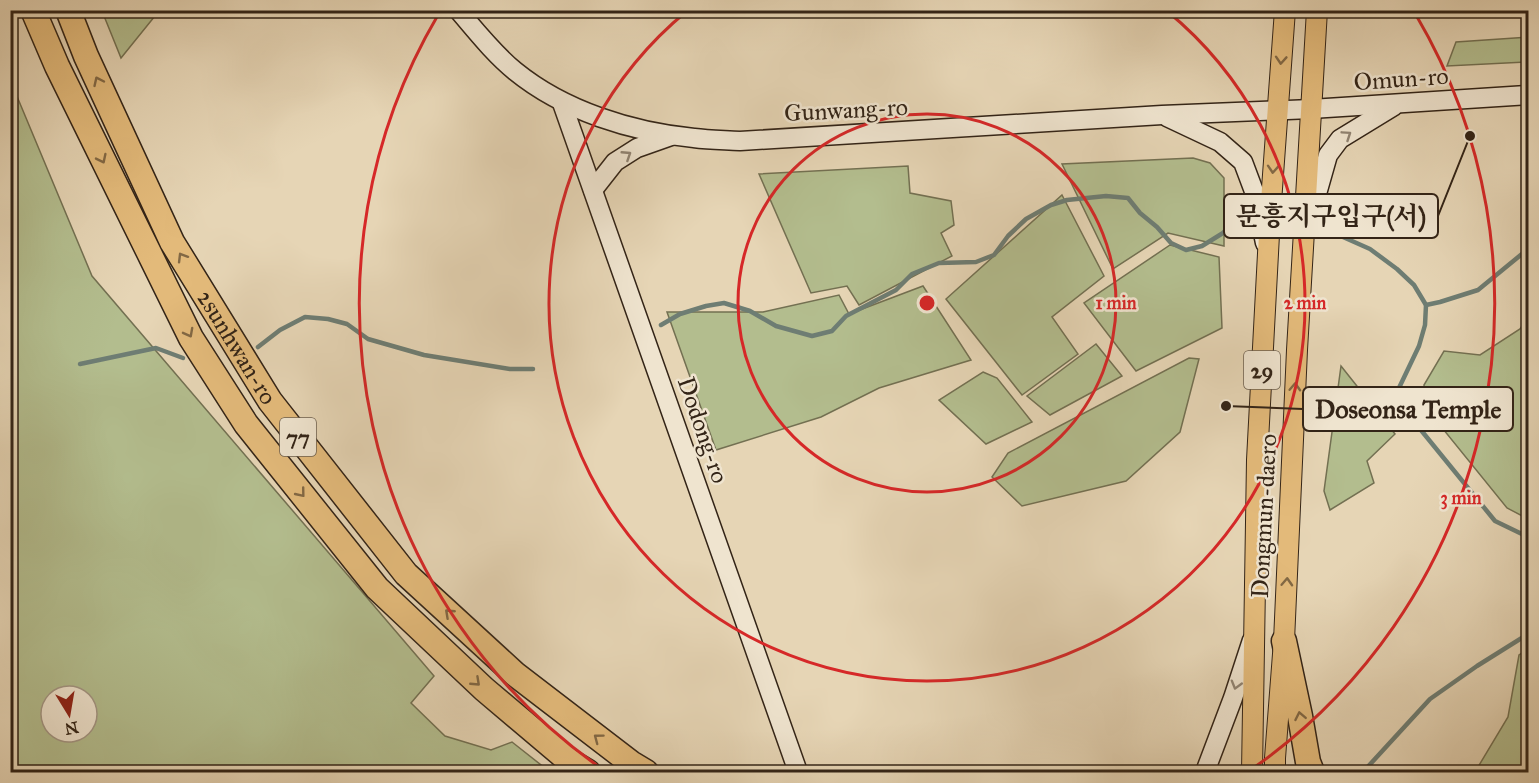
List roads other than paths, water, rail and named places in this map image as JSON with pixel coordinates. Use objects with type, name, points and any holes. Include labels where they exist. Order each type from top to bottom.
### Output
[{"type":"highway","name":"2sunhwan-ro","points":[[33,10],[57,66],[191,338],[246,424],[377,588],[484,689],[568,760],[588,772]]},
{"type":"highway","name":"2sunhwan-ro","points":[[68,10],[91,67],[172,242],[270,401],[406,574],[515,674],[646,772]]},
{"type":"highway","points":[[1284,640],[1308,762],[1312,772]]},
{"type":"main road","name":"Gunwang-ro","points":[[458,10],[515,71],[562,103],[655,133],[694,138],[740,141],[1277,110]]},
{"type":"main road","name":"Dongmun-daero","points":[[1252,772],[1257,460],[1285,10]]},
{"type":"main road","name":"Dongmun-daero","points":[[1275,772],[1317,10]]},
{"type":"main road","name":"Omun-ro","points":[[1277,110],[1528,95]]},
{"type":"main road","name":"Dodong-ro","points":[[562,103],[798,772]]},
{"type":"main road","points":[[1303,245],[1328,155],[1340,139],[1398,104]]},
{"type":"main road","points":[[1162,115],[1220,142],[1243,162],[1255,194],[1268,260]]},
{"type":"main road","points":[[593,190],[615,162],[637,148],[672,135]]},
{"type":"main road","name":"Dongmun-daero","points":[[1205,772],[1233,698],[1255,630]]},
{"type":"waterway","points":[[661,325],[680,314],[724,303],[750,311],[776,326],[812,336],[832,331],[846,316],[896,290],[912,274],[939,263],[976,262],[994,255],[1008,236],[1026,219],[1051,205],[1067,200],[1106,196],[1128,198],[1171,243],[1186,250],[1202,246],[1223,233],[1245,208]]},
{"type":"waterway","points":[[1334,233],[1370,249],[1414,285],[1426,305],[1425,325],[1419,346],[1398,390],[1399,409],[1416,424],[1495,521],[1528,539]]},
{"type":"waterway","points":[[1426,305],[1478,290],[1528,249]]},
{"type":"waterway","points":[[258,347],[280,330],[305,317],[328,319],[347,324],[368,339],[424,355],[510,369],[533,369]]},
{"type":"waterway","points":[[80,364],[156,348],[183,358]]},
{"type":"waterway","points":[[1363,772],[1430,699],[1525,636],[1528,619]]},
{"type":"place","name":"문흥지구입구(서)","points":[[1470,136]]},
{"type":"place","name":"Doseonsa Temple","points":[[1226,406]]}]
